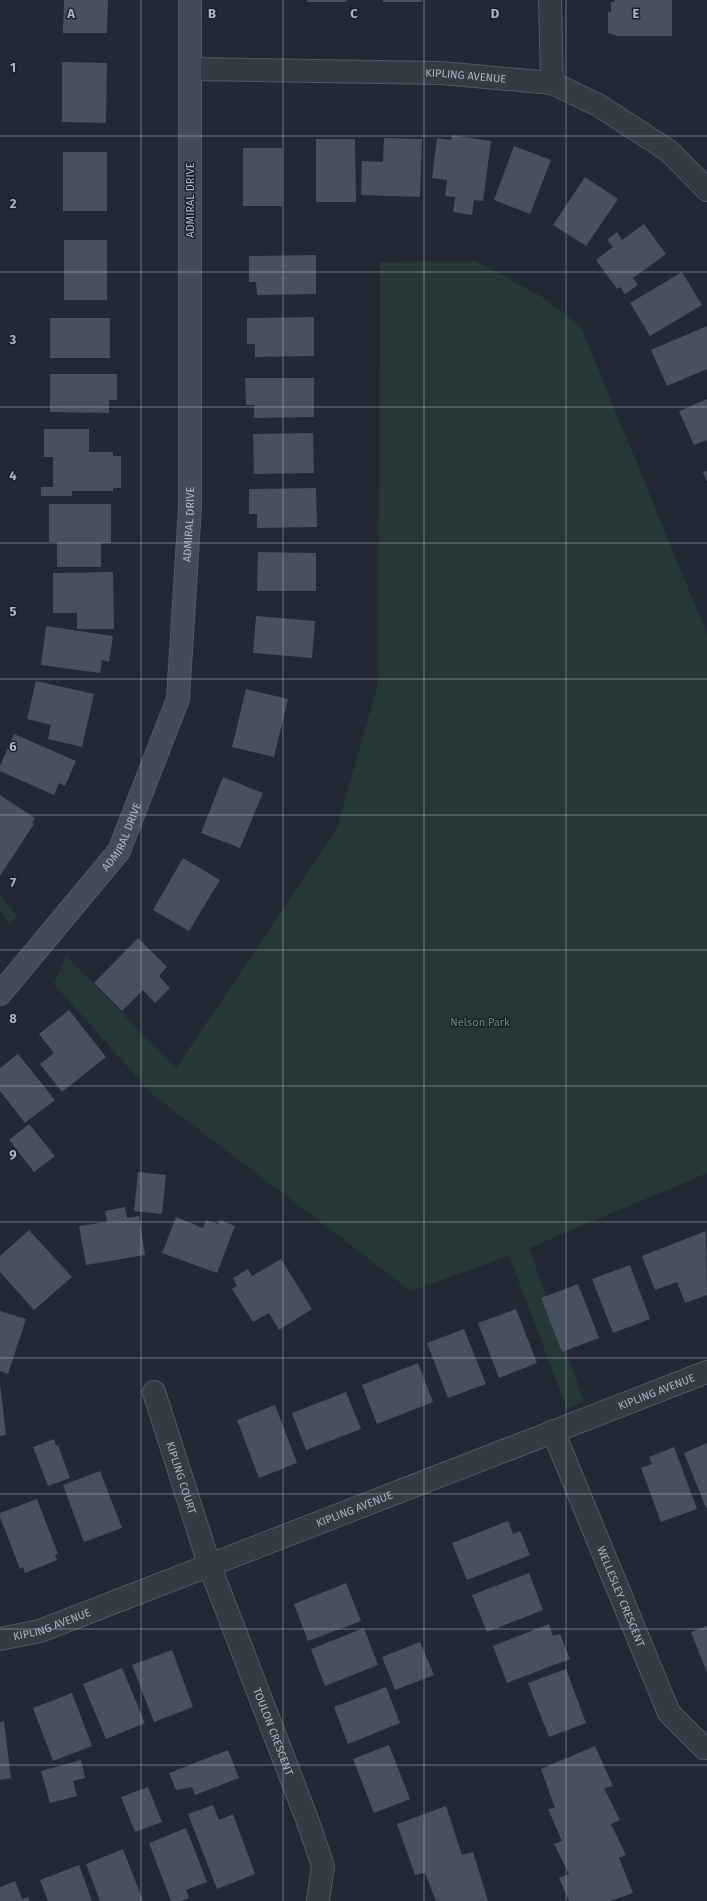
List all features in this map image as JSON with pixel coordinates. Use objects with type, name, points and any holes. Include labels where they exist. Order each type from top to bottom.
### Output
[{"type":"street","name":"ADMIRAL DRIVE","points":[[0,994],[119,852],[178,699],[190,507],[190,0]]},
{"type":"street","points":[[550,0],[552,83]]},
{"type":"street","name":"KIPLING AVENUE","points":[[190,69],[441,73],[552,83],[598,105],[669,151],[707,190]]},
{"type":"street","name":"KIPLING AVENUE","points":[[0,1639],[40,1631],[209,1564],[707,1372]]},
{"type":"street","name":"KIPLING COURT","points":[[154,1392],[209,1564]]},
{"type":"street","name":"WELLESLEY CRESCENT","points":[[553,1431],[669,1713],[704,1748],[707,1748]]},
{"type":"street","name":"TOULON CRESCENT","points":[[209,1564],[304,1811],[323,1866],[318,1901]]},
{"type":"green space","name":"Nelson Park","points":[[475,261],[541,296],[581,327],[707,634],[707,1173],[529,1248],[584,1401],[567,1409],[509,1256],[411,1291],[152,1094],[54,984],[66,956],[176,1068],[337,828],[378,684],[380,262]]},
{"type":"green space","points":[[0,894],[17,916],[10,925],[0,912]]},
{"type":"building","points":[[64,0],[108,0],[107,33],[63,33]]},
{"type":"building","points":[[307,0],[347,0],[346,2],[307,2]]},
{"type":"building","points":[[383,0],[422,0],[422,2],[383,2]]},
{"type":"building","points":[[614,0],[672,0],[672,36],[618,36],[608,33],[608,12],[611,12],[611,2],[615,2]]},
{"type":"building","points":[[62,62],[107,63],[106,123],[62,122]]},
{"type":"building","points":[[452,135],[491,141],[483,201],[474,200],[472,215],[453,212],[455,197],[445,196],[447,180],[432,178],[437,138],[451,140]]},
{"type":"building","points":[[384,138],[422,139],[420,197],[361,195],[362,161],[383,162]]},
{"type":"building","points":[[316,139],[355,139],[356,202],[316,202]]},
{"type":"building","points":[[514,146],[551,160],[530,214],[494,200]]},
{"type":"building","points":[[243,148],[282,148],[282,206],[243,206]]},
{"type":"building","points":[[63,152],[107,152],[107,211],[63,211]]},
{"type":"building","points":[[585,177],[618,199],[586,246],[553,225]]},
{"type":"building","points":[[644,224],[666,254],[633,278],[638,285],[625,294],[620,287],[617,289],[596,260],[613,247],[607,240],[617,232],[622,240]]},
{"type":"building","points":[[64,240],[107,240],[107,300],[64,300]]},
{"type":"building","points":[[316,255],[316,294],[257,295],[256,282],[249,282],[249,256]]},
{"type":"building","points":[[682,272],[702,305],[650,336],[630,303]]},
{"type":"building","points":[[314,317],[314,356],[255,357],[255,344],[247,344],[247,318]]},
{"type":"building","points":[[50,318],[110,318],[110,358],[50,358]]},
{"type":"building","points":[[707,326],[707,369],[667,386],[651,350]]},
{"type":"building","points":[[50,374],[117,374],[117,400],[109,400],[109,413],[50,412]]},
{"type":"building","points":[[245,378],[314,378],[314,417],[254,418],[254,405],[246,405]]},
{"type":"building","points":[[707,399],[707,440],[694,445],[679,411]]},
{"type":"building","points":[[44,429],[89,429],[89,452],[113,452],[113,456],[121,456],[121,488],[113,488],[113,491],[72,491],[72,496],[41,496],[41,487],[53,487],[53,457],[44,457]]},
{"type":"building","points":[[313,433],[314,473],[254,474],[253,434]]},
{"type":"building","points":[[707,471],[707,482],[703,472]]},
{"type":"building","points":[[316,488],[317,527],[257,528],[257,514],[249,514],[249,489]]},
{"type":"building","points":[[49,504],[111,504],[111,543],[101,543],[101,567],[57,567],[57,542],[49,542]]},
{"type":"building","points":[[258,552],[316,553],[316,591],[257,591]]},
{"type":"building","points":[[113,572],[114,629],[77,629],[77,613],[53,613],[53,573]]},
{"type":"building","points":[[256,616],[315,621],[312,658],[253,653]]},
{"type":"building","points":[[46,626],[113,636],[109,662],[102,660],[100,673],[41,665]]},
{"type":"building","points":[[36,681],[94,694],[82,747],[48,739],[51,725],[27,719]]},
{"type":"building","points":[[246,689],[288,699],[274,757],[232,747]]},
{"type":"building","points":[[14,734],[76,761],[65,786],[59,783],[54,795],[0,771],[0,766]]},
{"type":"building","points":[[223,777],[263,793],[240,848],[201,833]]},
{"type":"building","points":[[0,795],[35,818],[32,823],[34,824],[0,876]]},
{"type":"building","points":[[183,858],[220,880],[189,931],[153,910]]},
{"type":"building","points":[[138,938],[167,967],[159,976],[170,988],[155,1003],[143,990],[122,1011],[94,983]]},
{"type":"building","points":[[69,1010],[106,1057],[62,1092],[40,1064],[54,1053],[39,1034]]},
{"type":"building","points":[[18,1054],[55,1100],[25,1123],[0,1091],[0,1068]]},
{"type":"building","points":[[29,1124],[55,1156],[34,1172],[9,1140]]},
{"type":"building","points":[[138,1172],[166,1175],[162,1214],[134,1211]]},
{"type":"building","points":[[125,1207],[127,1218],[139,1216],[145,1255],[86,1265],[79,1226],[107,1222],[105,1211]]},
{"type":"building","points":[[176,1217],[203,1228],[206,1220],[218,1224],[220,1220],[235,1226],[217,1273],[162,1253]]},
{"type":"building","points":[[29,1230],[72,1277],[34,1310],[0,1272],[0,1256]]},
{"type":"building","points":[[706,1231],[707,1295],[685,1303],[677,1282],[655,1290],[642,1256]]},
{"type":"building","points":[[281,1259],[312,1309],[279,1330],[269,1313],[253,1322],[232,1289],[237,1286],[233,1278],[248,1269],[252,1276]]},
{"type":"building","points":[[630,1265],[650,1319],[613,1333],[592,1279]]},
{"type":"building","points":[[578,1284],[599,1338],[562,1352],[541,1298]]},
{"type":"building","points":[[516,1309],[537,1363],[499,1378],[478,1323]]},
{"type":"building","points":[[0,1311],[26,1319],[8,1374],[0,1371]]},
{"type":"building","points":[[464,1329],[486,1384],[448,1398],[427,1343]]},
{"type":"building","points":[[418,1363],[433,1402],[377,1424],[362,1385]]},
{"type":"building","points":[[0,1383],[6,1435],[0,1436]]},
{"type":"building","points":[[346,1392],[361,1429],[306,1450],[292,1413]]},
{"type":"building","points":[[275,1405],[297,1463],[259,1478],[237,1420]]},
{"type":"building","points":[[54,1439],[56,1446],[58,1445],[70,1478],[48,1486],[33,1447]]},
{"type":"building","points":[[707,1443],[707,1508],[706,1508],[684,1453]]},
{"type":"building","points":[[674,1447],[697,1509],[661,1522],[641,1468],[652,1464],[649,1457]]},
{"type":"building","points":[[100,1471],[122,1528],[84,1542],[63,1485]]},
{"type":"building","points":[[37,1499],[58,1554],[55,1555],[57,1560],[25,1573],[23,1567],[20,1569],[0,1517],[0,1513]]},
{"type":"building","points":[[508,1521],[513,1534],[520,1531],[530,1555],[467,1580],[452,1543]]},
{"type":"building","points":[[529,1573],[543,1610],[487,1632],[472,1595]]},
{"type":"building","points":[[346,1583],[361,1621],[308,1641],[294,1604]]},
{"type":"building","points":[[549,1624],[553,1636],[560,1634],[570,1659],[507,1683],[493,1646]]},
{"type":"building","points":[[707,1626],[707,1673],[691,1632]]},
{"type":"building","points":[[364,1628],[378,1665],[325,1686],[311,1649]]},
{"type":"building","points":[[420,1642],[434,1675],[395,1690],[382,1657]]},
{"type":"building","points":[[172,1650],[193,1707],[154,1722],[132,1665]]},
{"type":"building","points":[[122,1668],[145,1723],[106,1739],[83,1684]]},
{"type":"building","points":[[566,1669],[586,1723],[549,1737],[528,1683]]},
{"type":"building","points":[[386,1687],[400,1723],[348,1744],[334,1707]]},
{"type":"building","points":[[72,1693],[92,1746],[53,1761],[33,1708]]},
{"type":"building","points":[[4,1721],[11,1778],[0,1780],[0,1722]]},
{"type":"building","points":[[389,1745],[410,1799],[374,1813],[353,1759]]},
{"type":"building","points":[[595,1746],[613,1786],[604,1788],[620,1820],[611,1824],[626,1855],[619,1858],[633,1893],[610,1901],[569,1901],[559,1878],[569,1874],[554,1844],[562,1841],[548,1809],[555,1808],[541,1769]]},
{"type":"building","points":[[228,1750],[239,1778],[195,1795],[192,1787],[176,1790],[169,1773]]},
{"type":"building","points":[[81,1760],[85,1778],[73,1781],[77,1796],[50,1803],[41,1771]]},
{"type":"building","points":[[148,1787],[162,1822],[135,1832],[121,1797]]},
{"type":"building","points":[[213,1805],[219,1820],[233,1814],[255,1874],[217,1889],[188,1814]]},
{"type":"building","points":[[446,1806],[462,1855],[473,1852],[488,1901],[436,1901],[425,1873],[415,1875],[397,1824]]},
{"type":"building","points":[[186,1828],[207,1882],[186,1890],[189,1898],[181,1901],[171,1901],[149,1843]]},
{"type":"building","points":[[123,1849],[143,1901],[100,1901],[86,1864]]},
{"type":"building","points":[[79,1865],[92,1901],[48,1901],[40,1880]]},
{"type":"building","points":[[15,1881],[22,1899],[28,1897],[29,1901],[0,1901],[0,1887]]}]
